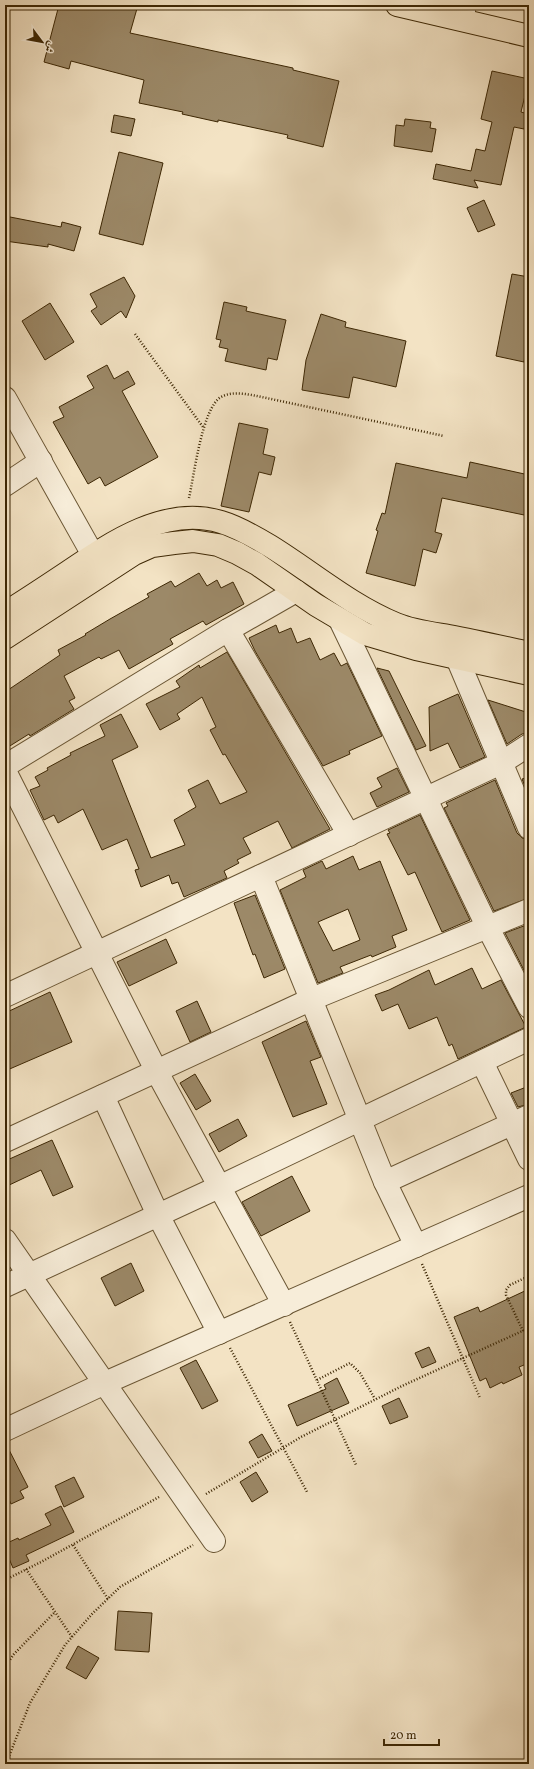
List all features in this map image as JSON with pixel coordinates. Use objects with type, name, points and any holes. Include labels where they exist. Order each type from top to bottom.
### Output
[{"type":"main road","points":[[397,5],[469,13],[529,36]]},
{"type":"main road","points":[[5,638],[98,564],[126,535],[157,524],[185,518],[221,522],[244,532],[270,547],[330,588],[370,612],[397,625],[417,631],[529,653]]},
{"type":"main road","points":[[5,614],[98,564],[134,554],[152,546],[193,541],[218,545],[237,553],[340,620],[372,636],[416,649],[529,674]]},
{"type":"street","points":[[8,411],[41,461],[98,564]]},
{"type":"street","points":[[5,485],[41,461]]},
{"type":"street","points":[[5,766],[228,630],[296,591]]},
{"type":"street","points":[[340,620],[487,926],[529,1007]]},
{"type":"street","points":[[228,630],[349,835]]},
{"type":"street","points":[[457,658],[529,828]]},
{"type":"street","points":[[5,996],[349,835],[501,762],[529,745]]},
{"type":"street","points":[[5,771],[157,1072],[221,1186],[283,1305]]},
{"type":"street","points":[[261,876],[385,1182],[415,1247]]},
{"type":"street","points":[[5,1141],[312,1000],[487,926],[529,910]]},
{"type":"street","points":[[5,1286],[221,1186],[529,1039]]},
{"type":"street","points":[[482,1062],[521,1120],[529,1159]]},
{"type":"street","points":[[103,1096],[158,1215],[220,1333]]},
{"type":"street","points":[[385,1182],[521,1120]]},
{"type":"street","points":[[5,1430],[105,1383],[529,1196]]},
{"type":"street","points":[[5,1240],[212,1538]]},
{"type":"path","points":[[135,334],[204,427]]},
{"type":"path","points":[[185,518],[204,427],[214,404],[220,398],[228,394],[244,394],[444,436]]},
{"type":"path","points":[[415,1247],[480,1398]]},
{"type":"path","points":[[523,1331],[506,1294],[506,1290],[510,1285],[529,1276]]},
{"type":"path","points":[[283,1305],[356,1465]]},
{"type":"path","points":[[5,1580],[73,1545],[183,1496],[282,1448],[374,1399],[529,1328]]},
{"type":"path","points":[[220,1333],[307,1492]]},
{"type":"path","points":[[317,1380],[350,1363],[360,1373],[374,1399]]},
{"type":"path","points":[[6,1764],[30,1703],[65,1646],[92,1614],[120,1587],[212,1538]]},
{"type":"path","points":[[73,1545],[108,1599]]},
{"type":"path","points":[[26,1569],[72,1637]]},
{"type":"path","points":[[5,1667],[14,1654],[55,1612]]},
{"type":"building","points":[[59,5],[138,5],[130,33],[293,68],[293,70],[339,81],[323,147],[287,138],[288,135],[218,120],[218,122],[182,114],[183,112],[139,103],[144,80],[71,61],[69,69],[44,62]]},
{"type":"building","points":[[492,71],[529,79],[521,112],[528,114],[524,129],[514,127],[501,185],[474,180],[478,188],[433,179],[436,164],[471,171],[476,149],[485,151],[492,122],[481,119]]},
{"type":"building","points":[[114,115],[135,119],[131,136],[111,132]]},
{"type":"building","points":[[405,119],[431,122],[430,128],[436,129],[432,152],[394,146],[396,125],[404,126]]},
{"type":"building","points":[[119,152],[163,163],[143,245],[99,234]]},
{"type":"building","points":[[484,200],[495,225],[478,232],[467,208]]},
{"type":"building","points":[[5,216],[61,227],[62,222],[81,227],[74,251],[48,244],[48,247],[5,241]]},
{"type":"building","points":[[512,274],[529,277],[529,335],[524,362],[496,356]]},
{"type":"building","points":[[124,277],[135,296],[126,318],[121,311],[101,325],[91,311],[97,307],[90,294]]},
{"type":"building","points":[[224,302],[247,307],[246,311],[286,320],[277,360],[268,358],[266,370],[225,361],[228,349],[219,347],[221,340],[216,339]]},
{"type":"building","points":[[50,303],[74,342],[45,360],[22,321]]},
{"type":"building","points":[[321,314],[346,322],[345,327],[406,341],[396,387],[353,377],[349,398],[302,390],[306,360]]},
{"type":"building","points":[[107,365],[114,379],[128,371],[135,384],[122,391],[158,457],[105,486],[100,477],[88,484],[53,422],[64,417],[59,407],[94,388],[87,376]]},
{"type":"building","points":[[239,423],[268,429],[263,454],[275,457],[271,475],[259,472],[249,512],[221,506]]},
{"type":"building","points":[[470,462],[529,475],[529,516],[442,498],[435,532],[442,534],[436,553],[423,549],[415,586],[366,573],[378,531],[376,530],[382,513],[385,514],[396,463],[467,478]]},
{"type":"building","points":[[199,573],[207,586],[217,580],[221,588],[233,582],[244,604],[206,625],[203,621],[170,639],[173,644],[129,669],[119,650],[101,659],[99,657],[64,676],[75,698],[69,701],[74,709],[30,736],[29,734],[5,749],[5,692],[60,655],[58,650],[149,597],[147,594],[171,581],[175,587]]},
{"type":"building","points":[[276,625],[279,633],[291,628],[297,643],[310,638],[320,660],[334,653],[341,666],[347,663],[382,736],[349,751],[350,754],[323,766],[255,651],[249,638]]},
{"type":"building","points":[[227,652],[330,829],[292,848],[278,821],[243,838],[251,853],[237,860],[239,863],[224,871],[227,878],[184,897],[178,882],[172,884],[169,875],[141,887],[135,870],[139,869],[127,839],[102,850],[83,809],[58,823],[54,815],[44,820],[30,790],[40,786],[35,777],[48,770],[47,768],[71,755],[70,753],[105,736],[100,725],[121,714],[138,747],[112,760],[151,858],[185,845],[174,820],[196,807],[188,790],[208,780],[220,804],[247,792],[225,754],[223,755],[210,730],[216,727],[202,697],[177,714],[180,719],[160,730],[146,704],[180,687],[176,681],[199,665],[200,668]]},
{"type":"building","points":[[377,668],[389,671],[426,746],[416,750]]},
{"type":"building","points":[[458,694],[485,757],[460,768],[448,743],[430,751],[429,707]]},
{"type":"building","points":[[488,700],[529,713],[529,733],[522,734],[507,744]]},
{"type":"building","points":[[397,768],[409,792],[377,807],[370,793],[382,787],[377,778]]},
{"type":"building","points":[[529,777],[529,796],[522,779]]},
{"type":"building","points":[[495,780],[517,833],[522,838],[529,840],[529,898],[494,911],[444,808],[448,806],[446,803]]},
{"type":"building","points":[[420,815],[470,920],[442,932],[415,872],[408,875],[387,834],[390,833],[388,830]]},
{"type":"building","points":[[353,856],[359,870],[380,861],[407,930],[392,936],[396,947],[372,957],[371,955],[340,967],[343,973],[318,983],[280,890],[306,877],[303,870],[322,861],[326,869]],"holes":[[[348,909],[360,940],[333,951],[318,922]]]},
{"type":"building","points":[[255,895],[285,969],[264,978],[255,954],[253,955],[234,903]]},
{"type":"building","points":[[529,924],[529,980],[505,933]]},
{"type":"building","points":[[166,939],[177,963],[129,986],[117,962]]},
{"type":"building","points":[[472,968],[482,989],[501,980],[526,1027],[458,1059],[452,1044],[449,1046],[437,1017],[409,1029],[398,1004],[382,1011],[375,995],[389,990],[429,970],[435,985]]},
{"type":"building","points":[[50,992],[72,1042],[5,1071],[5,1013]]},
{"type":"building","points":[[197,1001],[211,1032],[190,1042],[176,1011]]},
{"type":"building","points":[[306,1021],[321,1057],[310,1061],[327,1104],[293,1117],[262,1042]]},
{"type":"building","points":[[195,1074],[211,1101],[196,1110],[180,1083]]},
{"type":"building","points":[[529,1086],[529,1104],[518,1107],[511,1093]]},
{"type":"building","points":[[238,1119],[247,1136],[219,1152],[209,1134]]},
{"type":"building","points":[[52,1140],[73,1187],[53,1196],[41,1170],[5,1187],[5,1161]]},
{"type":"building","points":[[292,1176],[310,1211],[261,1236],[242,1202]]},
{"type":"building","points":[[131,1263],[144,1291],[115,1306],[101,1278]]},
{"type":"building","points":[[529,1289],[529,1363],[519,1367],[522,1375],[490,1388],[486,1378],[480,1381],[454,1317],[478,1307],[480,1312]]},
{"type":"building","points":[[429,1347],[436,1362],[422,1368],[415,1353]]},
{"type":"building","points":[[196,1360],[218,1401],[202,1409],[180,1368]]},
{"type":"building","points":[[337,1378],[349,1403],[297,1426],[288,1405],[326,1389],[324,1385]]},
{"type":"building","points":[[399,1398],[408,1417],[390,1424],[382,1406]]},
{"type":"building","points":[[262,1434],[272,1451],[258,1458],[249,1442]]},
{"type":"building","points":[[5,1442],[28,1487],[20,1491],[24,1498],[11,1504],[8,1497],[5,1499]]},
{"type":"building","points":[[256,1472],[268,1492],[252,1502],[240,1482]]},
{"type":"building","points":[[74,1477],[84,1497],[64,1507],[55,1486]]},
{"type":"building","points":[[61,1506],[74,1532],[26,1555],[29,1561],[13,1568],[5,1549],[5,1544],[18,1538],[19,1540],[51,1525],[45,1514]]},
{"type":"building","points":[[118,1611],[152,1613],[149,1652],[115,1650]]},
{"type":"building","points":[[78,1646],[99,1658],[86,1679],[66,1668]]}]
